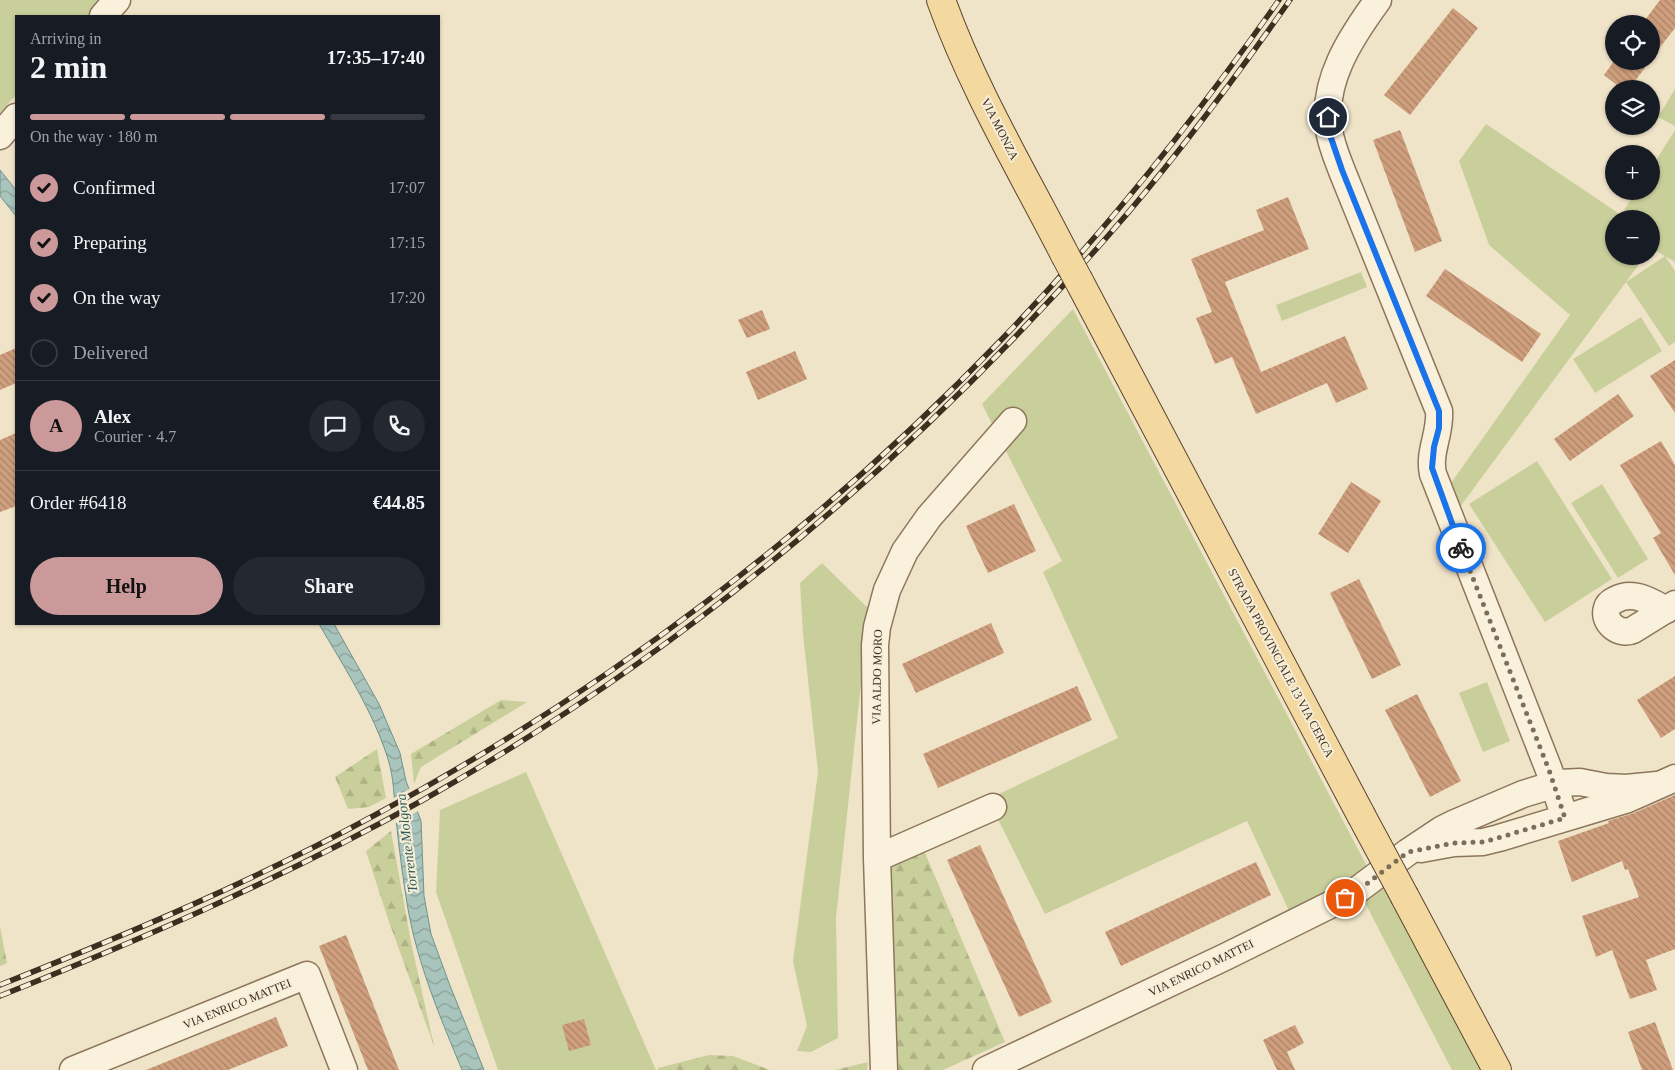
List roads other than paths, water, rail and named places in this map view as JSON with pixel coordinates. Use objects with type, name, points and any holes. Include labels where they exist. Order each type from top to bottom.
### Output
[{"type":"main road","name":"VIA MONZA","points":[[941,0],[975,81],[1066,255]]},
{"type":"main road","name":"STRADA PROVINCIALE 13 VIA CERCA","points":[[1066,255],[1497,1070]]},
{"type":"street","points":[[104,15],[116,0]]},
{"type":"street","points":[[1378,0],[1346,48],[1334,79],[1328,109],[1329,132],[1342,170],[1439,411],[1439,428],[1432,462],[1434,474],[1540,747],[1565,818]]},
{"type":"street","name":"VIA ALDO MORO","points":[[884,1070],[877,858],[875,645],[877,627],[887,590],[905,551],[920,529],[1013,421]]},
{"type":"street","points":[[1540,747],[1559,763],[1611,788],[1638,788],[1666,782]]},
{"type":"street","name":"VIA ENRICO MATTEI","points":[[986,1070],[1225,957],[1352,894],[1408,852],[1455,823],[1523,794],[1554,784],[1580,782],[1611,788]]},
{"type":"street","points":[[1408,852],[1454,843],[1484,842],[1635,796],[1666,782]]},
{"type":"street","points":[[877,858],[993,807]]},
{"type":"street","name":"VIA ENRICO MATTEI","points":[[73,1070],[307,975],[344,1070]]},
{"type":"water","points":[[0,170],[15,189],[15,215],[0,196]]},
{"type":"water","name":"Torrente Molgora","points":[[320,625],[335,625],[379,704],[400,753],[406,781],[421,821],[424,896],[431,934],[484,1070],[462,1070],[430,991],[412,930],[408,909],[398,842],[390,766],[382,741],[348,673]]},
{"type":"railway","points":[[0,985],[190,906],[283,862],[375,815],[461,766],[545,714],[627,659],[707,601],[785,539],[860,475],[933,408],[1003,338],[1113,216],[1215,88],[1279,0]]},
{"type":"railway","points":[[0,996],[162,929],[320,855],[372,828],[519,743],[612,682],[702,617],[789,547],[873,475],[954,399],[1032,319],[1107,237],[1155,180],[1224,91],[1290,0]]}]
